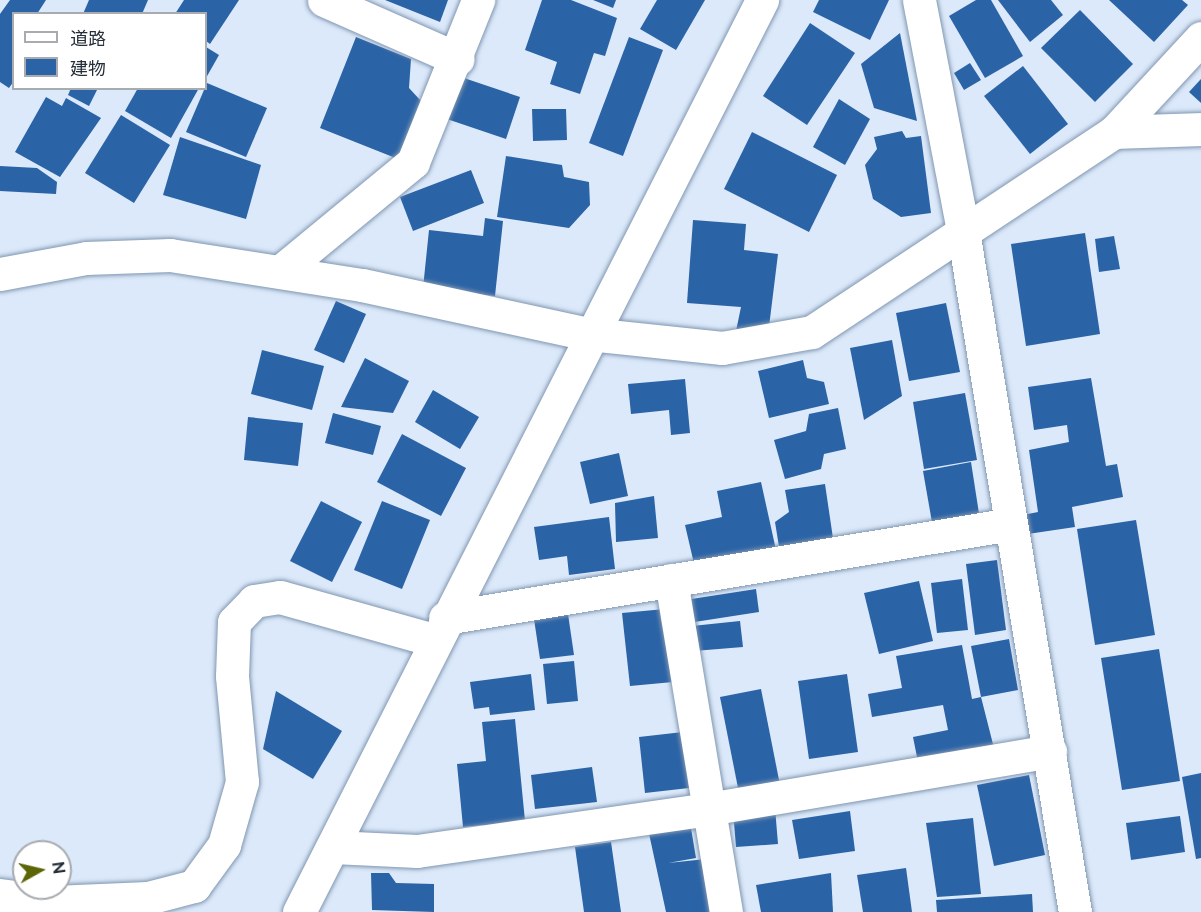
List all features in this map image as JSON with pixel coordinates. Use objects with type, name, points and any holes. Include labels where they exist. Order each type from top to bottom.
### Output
[{"type":"street","points":[[324,0],[458,59]]},
{"type":"street","points":[[280,271],[414,162],[458,59],[478,0]]},
{"type":"street","points":[[299,912],[589,334],[762,0]]},
{"type":"street","points":[[919,0],[963,231],[1076,912]]},
{"type":"street","points":[[0,274],[86,258],[170,255],[280,271],[589,334],[722,348],[812,332],[1114,132],[1201,38]]},
{"type":"street","points":[[1114,132],[1201,129]]},
{"type":"street","points":[[0,895],[77,901],[148,898],[194,886],[224,845],[242,782],[232,676],[234,622],[254,601],[280,597],[440,629],[671,580],[1011,524]]},
{"type":"street","points":[[671,580],[726,912]]},
{"type":"street","points":[[333,847],[417,851],[708,809],[1050,751]]},
{"type":"building","points":[[10,0],[46,0],[38,12],[12,12],[12,84],[9,88],[0,82],[0,14]]},
{"type":"building","points":[[89,0],[148,0],[143,12],[84,12]]},
{"type":"building","points":[[184,0],[239,0],[210,44],[207,42],[207,12],[176,12]]},
{"type":"building","points":[[385,0],[448,0],[440,22]]},
{"type":"building","points":[[542,0],[571,0],[617,18],[605,56],[594,53],[580,94],[550,84],[557,62],[525,50]]},
{"type":"building","points":[[593,0],[616,0],[613,8]]},
{"type":"building","points":[[657,0],[705,0],[676,50],[640,29]]},
{"type":"building","points":[[819,0],[889,0],[870,40],[813,12]]},
{"type":"building","points":[[976,0],[991,0],[1023,56],[985,78],[949,16]]},
{"type":"building","points":[[998,0],[1051,0],[1063,15],[1030,42]]},
{"type":"building","points":[[1109,0],[1182,0],[1188,5],[1154,42]]},
{"type":"building","points":[[1080,10],[1133,64],[1095,102],[1041,48]]},
{"type":"building","points":[[810,23],[855,53],[807,125],[763,96]]},
{"type":"building","points":[[900,33],[917,121],[874,108],[861,64]]},
{"type":"building","points":[[356,37],[411,59],[409,88],[421,101],[398,159],[320,128]]},
{"type":"building","points":[[629,37],[663,50],[623,156],[589,143]]},
{"type":"building","points":[[207,48],[219,55],[207,76]]},
{"type":"building","points":[[970,63],[981,80],[964,90],[954,73]]},
{"type":"building","points":[[1023,66],[1068,124],[1030,154],[984,96]]},
{"type":"building","points":[[458,76],[520,97],[506,139],[444,118]]},
{"type":"building","points":[[1201,79],[1201,103],[1189,92]]},
{"type":"building","points":[[207,83],[267,108],[246,157],[186,132],[204,90],[207,90]]},
{"type":"building","points":[[70,90],[97,90],[89,106],[68,95]]},
{"type":"building","points":[[137,90],[198,90],[171,138],[125,111]]},
{"type":"building","points":[[46,97],[62,106],[66,98],[101,118],[60,177],[15,152]]},
{"type":"building","points":[[839,99],[870,119],[845,165],[813,147]]},
{"type":"building","points":[[532,109],[566,109],[567,140],[533,141]]},
{"type":"building","points":[[121,115],[170,145],[134,203],[85,173]]},
{"type":"building","points":[[902,131],[906,138],[921,136],[931,213],[901,217],[873,199],[865,165],[877,149],[874,137]]},
{"type":"building","points":[[752,132],[837,175],[809,232],[724,189]]},
{"type":"building","points":[[180,137],[261,165],[246,219],[163,195]]},
{"type":"building","points":[[506,156],[562,165],[564,177],[589,182],[590,205],[569,228],[497,217]]},
{"type":"building","points":[[0,166],[37,168],[57,182],[56,194],[0,191]]},
{"type":"building","points":[[471,170],[484,203],[413,231],[400,197]]},
{"type":"building","points":[[485,218],[503,221],[495,296],[423,288],[429,230],[483,236]]},
{"type":"building","points":[[693,220],[746,224],[744,250],[778,254],[768,335],[736,331],[741,307],[687,303]]},
{"type":"building","points":[[1085,233],[1100,334],[1026,346],[1011,244]]},
{"type":"building","points":[[1114,236],[1120,269],[1099,272],[1095,239]]},
{"type":"building","points":[[336,301],[366,314],[344,363],[314,350]]},
{"type":"building","points":[[946,303],[960,372],[909,381],[896,313]]},
{"type":"building","points":[[892,340],[902,396],[864,420],[850,348]]},
{"type":"building","points":[[262,350],[324,366],[312,410],[251,394]]},
{"type":"building","points":[[365,358],[409,381],[393,413],[341,407]]},
{"type":"building","points":[[803,360],[807,378],[824,382],[829,404],[769,418],[758,371]]},
{"type":"building","points":[[1091,378],[1106,466],[1117,464],[1123,497],[1072,507],[1075,527],[1021,535],[1018,516],[1038,512],[1029,450],[1069,442],[1067,425],[1034,430],[1028,387]]},
{"type":"building","points":[[685,379],[690,433],[671,435],[669,410],[631,414],[628,384]]},
{"type":"building","points":[[433,390],[479,417],[460,449],[415,422]]},
{"type":"building","points":[[965,393],[977,460],[924,469],[913,402]]},
{"type":"building","points":[[838,408],[846,449],[824,454],[821,469],[785,479],[774,440],[806,431],[809,414]]},
{"type":"building","points":[[333,413],[381,426],[373,455],[325,443]]},
{"type":"building","points":[[248,417],[303,423],[298,466],[244,460]]},
{"type":"building","points":[[402,434],[466,468],[441,516],[377,482]]},
{"type":"building","points":[[619,453],[628,496],[590,504],[580,462]]},
{"type":"building","points":[[971,462],[980,520],[933,528],[923,471]]},
{"type":"building","points":[[761,482],[776,550],[695,568],[685,525],[722,517],[717,491]]},
{"type":"building","points":[[825,484],[834,545],[780,553],[775,522],[789,512],[785,490]]},
{"type":"building","points":[[654,496],[658,538],[616,542],[615,503]]},
{"type":"building","points":[[321,501],[362,522],[332,582],[290,561]]},
{"type":"building","points":[[382,501],[430,520],[402,589],[354,570]]},
{"type":"building","points":[[609,517],[615,569],[569,575],[567,556],[539,560],[534,527]]},
{"type":"building","points":[[1136,520],[1155,635],[1095,645],[1077,529]]},
{"type":"building","points":[[997,560],[1006,630],[975,635],[966,564]]},
{"type":"building","points":[[962,579],[968,630],[937,633],[931,583]]},
{"type":"building","points":[[919,581],[933,641],[879,654],[864,593]]},
{"type":"building","points":[[756,589],[759,612],[688,623],[685,600]]},
{"type":"building","points":[[665,609],[673,682],[630,686],[622,613]]},
{"type":"building","points":[[568,614],[574,655],[540,659],[534,619]]},
{"type":"building","points":[[740,621],[743,647],[694,651],[692,626]]},
{"type":"building","points":[[1009,639],[1018,690],[981,697],[971,646]]},
{"type":"building","points":[[962,645],[972,699],[981,697],[995,752],[919,767],[913,737],[948,730],[943,705],[872,717],[868,694],[902,688],[896,656]]},
{"type":"building","points":[[1159,649],[1180,781],[1122,790],[1101,658]]},
{"type":"building","points":[[574,661],[578,701],[547,704],[543,664]]},
{"type":"building","points":[[531,674],[535,710],[490,715],[489,707],[474,709],[470,682]]},
{"type":"building","points":[[847,674],[858,752],[809,759],[798,681]]},
{"type":"building","points":[[761,689],[780,785],[739,793],[720,697]]},
{"type":"building","points":[[276,691],[342,731],[313,779],[263,749]]},
{"type":"building","points":[[515,719],[526,831],[483,836],[483,825],[463,827],[457,764],[486,761],[482,722]]},
{"type":"building","points":[[683,732],[689,788],[645,793],[639,737]]},
{"type":"building","points":[[592,767],[597,802],[535,809],[531,775]]},
{"type":"building","points":[[1201,773],[1201,858],[1196,859],[1182,777]]},
{"type":"building","points":[[1029,775],[1045,855],[994,866],[977,785]]},
{"type":"building","points":[[775,808],[778,844],[736,847],[733,811]]},
{"type":"building","points":[[850,811],[855,851],[799,859],[792,820]]},
{"type":"building","points":[[1180,816],[1185,852],[1131,860],[1126,823]]},
{"type":"building","points":[[973,818],[981,894],[937,897],[926,823]]},
{"type":"building","points":[[690,822],[696,858],[668,863],[706,859],[711,912],[666,912],[648,829]]},
{"type":"building","points":[[611,842],[621,912],[584,912],[575,847]]},
{"type":"building","points":[[906,868],[912,912],[863,912],[857,875]]},
{"type":"building","points":[[371,873],[389,873],[396,883],[434,884],[434,912],[372,910]]},
{"type":"building","points":[[831,873],[833,912],[761,912],[756,885]]},
{"type":"building","points":[[1032,894],[1033,912],[937,912],[936,900]]}]
